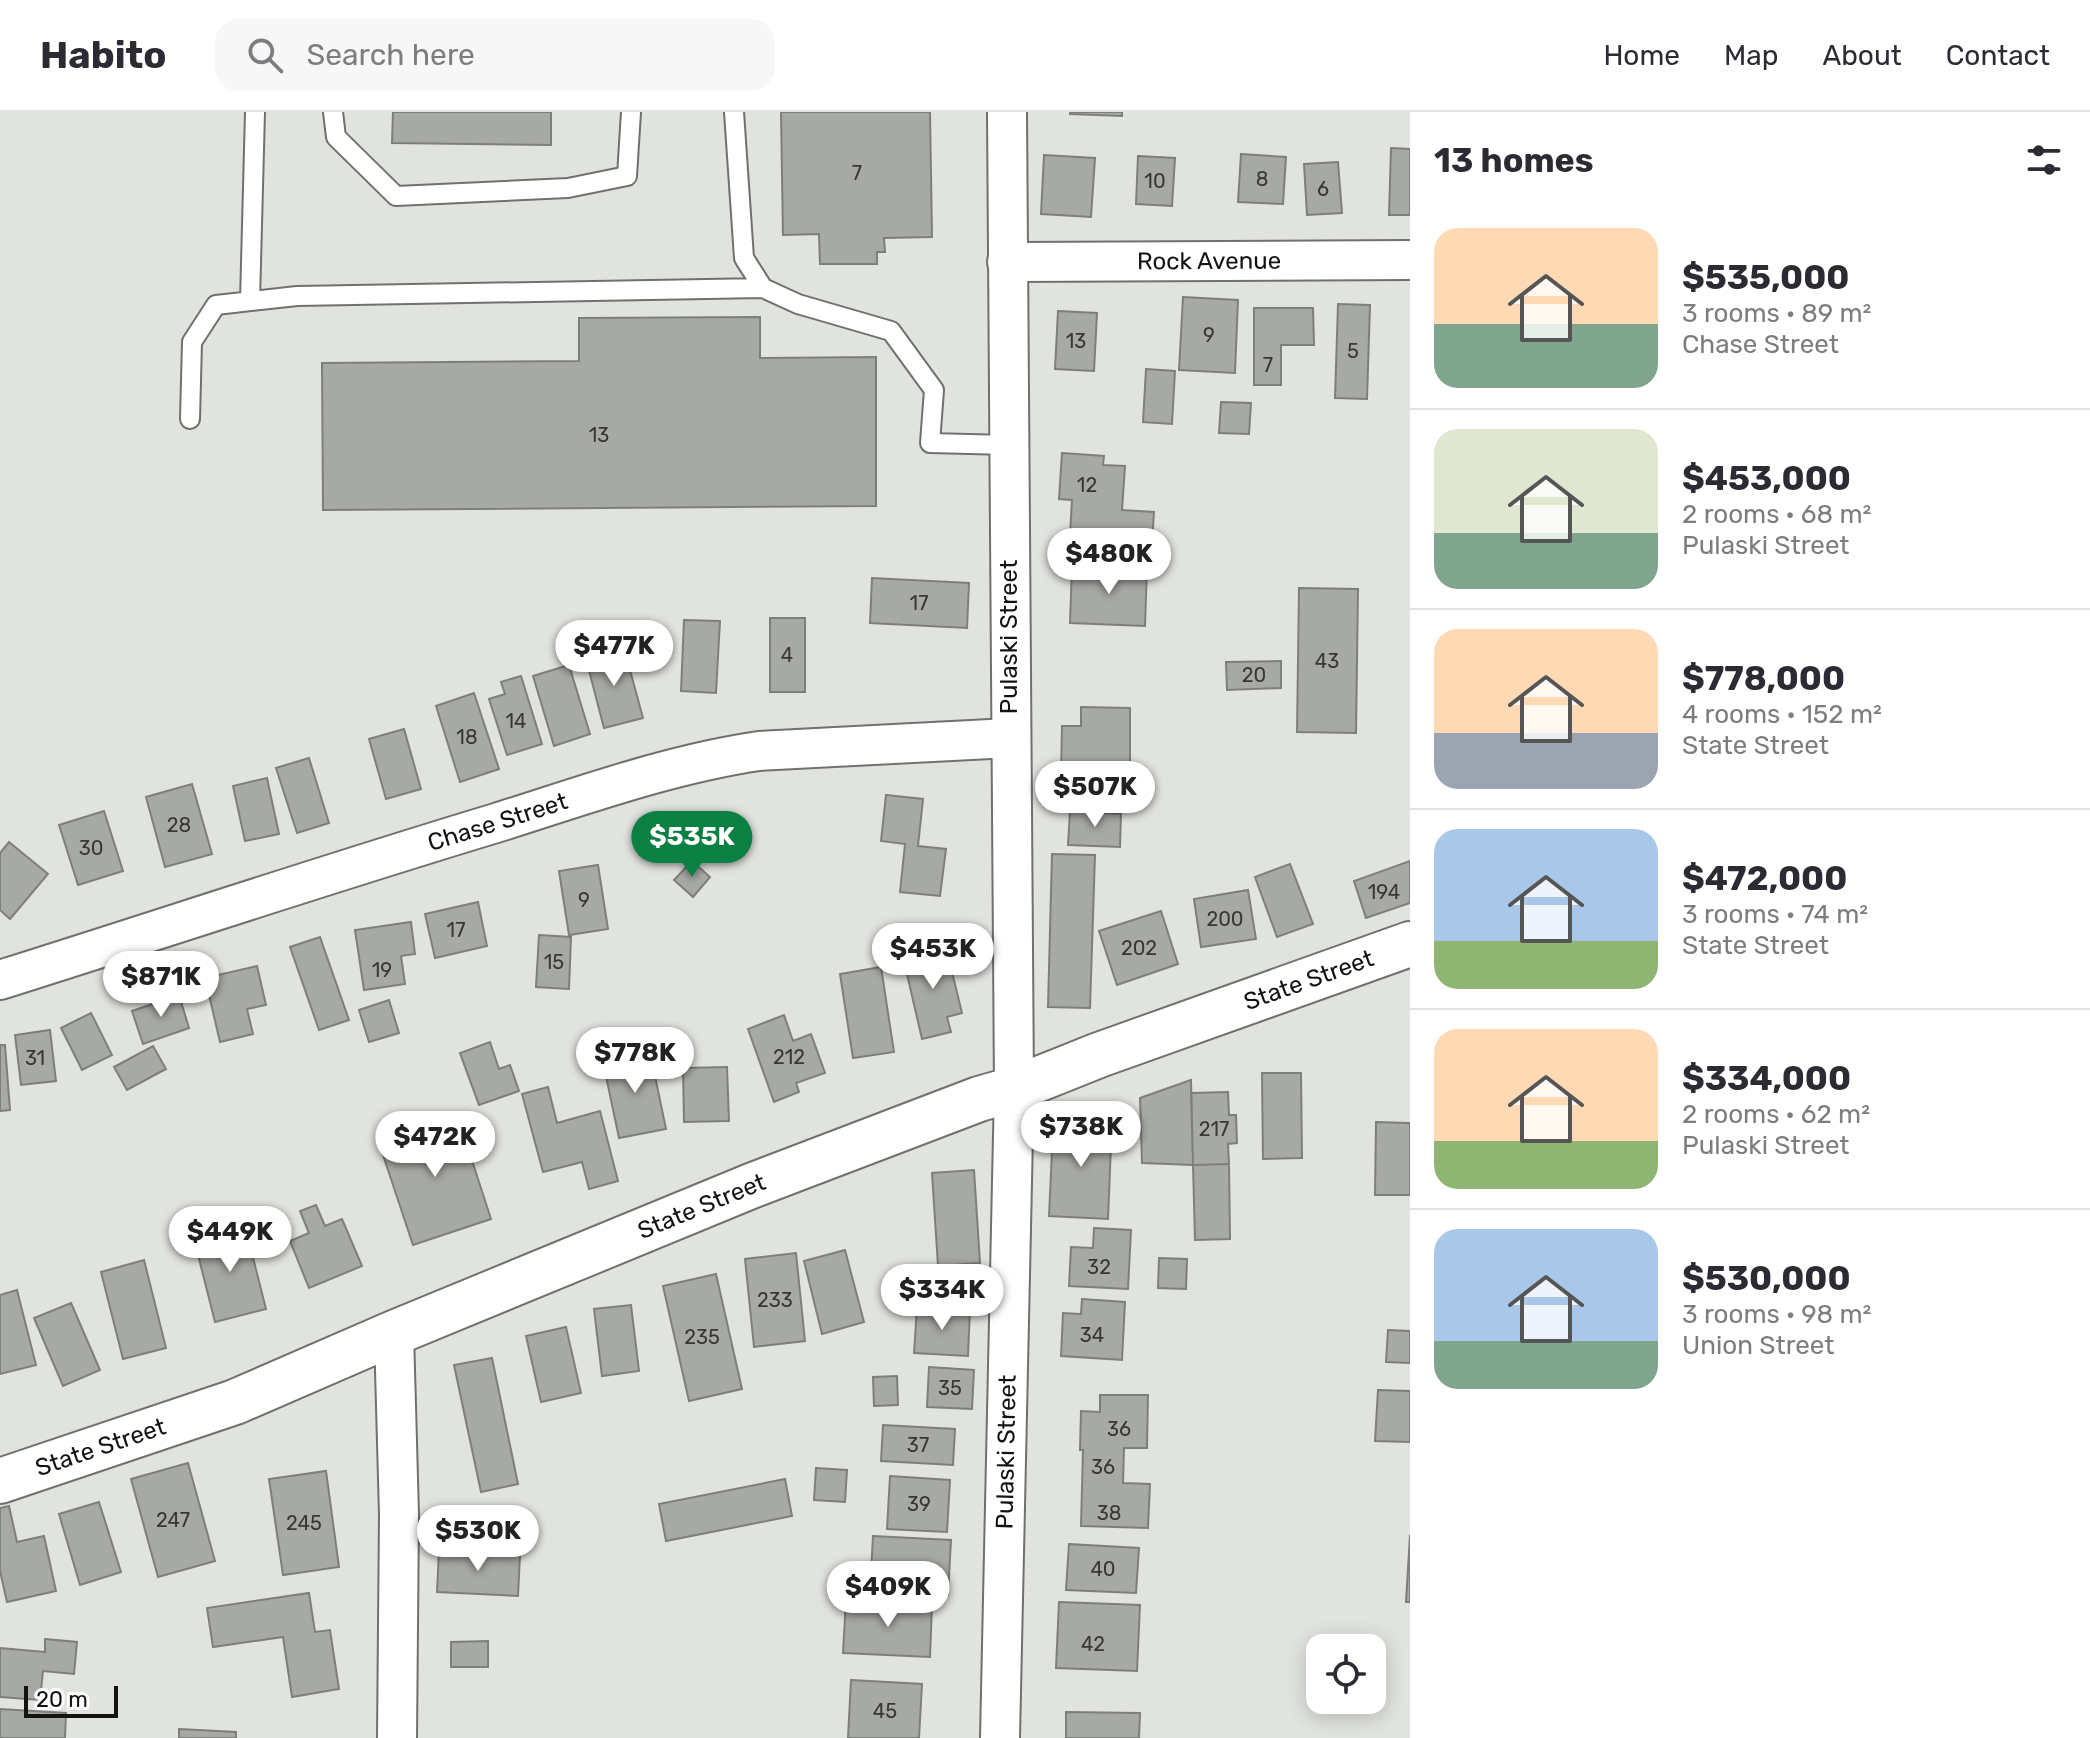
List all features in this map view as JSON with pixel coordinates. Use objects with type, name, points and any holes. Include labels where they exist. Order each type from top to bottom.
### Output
[{"type":"main road","name":"State Street","points":[[0,1481],[235,1402],[751,1186],[979,1099],[1014,1089],[1086,1060],[1410,944]]},
{"type":"street","name":"Pulaski Street","points":[[1000,1738],[1014,1089],[1007,112]]},
{"type":"street","name":"Rock Avenue","points":[[1007,262],[1410,260]]},
{"type":"street","name":"Chase Street","points":[[0,980],[615,786],[731,755],[1010,738]]},
{"type":"street","points":[[394,1333],[399,1515],[397,1738]]},
{"type":"lane","points":[[250,301],[255,112]]},
{"type":"lane","points":[[333,112],[336,137],[396,196],[568,188],[627,176],[631,112]]},
{"type":"lane","points":[[734,112],[744,258],[763,288]]},
{"type":"lane","points":[[190,419],[192,342],[216,305],[297,296],[763,288],[798,304],[891,331],[934,390],[930,443],[1008,445]]},
{"type":"building","points":[[393,112],[551,112],[551,145],[392,143]]},
{"type":"building","points":[[781,112],[930,112],[932,237],[884,238],[885,252],[877,252],[877,264],[820,264],[819,234],[783,235]]},
{"type":"building","points":[[1122,112],[1122,116],[1070,114]]},
{"type":"building","points":[[1391,148],[1410,149],[1410,215],[1389,215]]},
{"type":"building","points":[[1241,154],[1286,157],[1283,204],[1238,202]]},
{"type":"building","points":[[1044,155],[1095,158],[1091,217],[1041,214]]},
{"type":"building","points":[[1138,156],[1175,158],[1172,206],[1136,204]]},
{"type":"building","points":[[1338,162],[1342,213],[1307,215],[1304,164]]},
{"type":"building","points":[[1183,297],[1238,300],[1235,373],[1179,370]]},
{"type":"building","points":[[1338,304],[1370,305],[1367,399],[1335,398]]},
{"type":"building","points":[[1254,308],[1313,308],[1314,345],[1281,345],[1281,385],[1254,385]]},
{"type":"building","points":[[1058,311],[1097,313],[1094,371],[1055,369]]},
{"type":"building","points":[[760,317],[760,358],[876,357],[876,506],[323,510],[322,363],[579,361],[579,318]]},
{"type":"building","points":[[1146,369],[1175,371],[1172,424],[1143,422]]},
{"type":"building","points":[[1221,402],[1251,403],[1249,434],[1219,433]]},
{"type":"building","points":[[1062,453],[1104,456],[1103,465],[1125,466],[1122,510],[1154,512],[1151,558],[1069,552],[1072,500],[1059,499]]},
{"type":"building","points":[[1072,566],[1147,568],[1145,626],[1070,623]]},
{"type":"building","points":[[872,578],[969,583],[967,628],[870,623]]},
{"type":"building","points":[[1299,588],[1358,589],[1356,733],[1297,732]]},
{"type":"building","points":[[770,618],[805,618],[805,692],[770,692]]},
{"type":"building","points":[[684,620],[720,621],[716,693],[681,691]]},
{"type":"building","points":[[624,648],[643,718],[604,728],[586,659]]},
{"type":"building","points":[[1281,661],[1281,688],[1227,690],[1226,662]]},
{"type":"building","points":[[569,665],[590,734],[554,746],[533,676]]},
{"type":"building","points":[[521,676],[542,744],[507,755],[489,699],[505,694],[501,682]]},
{"type":"building","points":[[474,693],[499,769],[460,782],[436,706]]},
{"type":"building","points":[[1081,707],[1130,708],[1130,775],[1061,775],[1062,726],[1081,726]]},
{"type":"building","points":[[404,729],[421,789],[386,799],[369,739]]},
{"type":"building","points":[[309,758],[329,823],[297,833],[276,768]]},
{"type":"building","points":[[267,778],[279,834],[245,841],[233,786]]},
{"type":"building","points":[[192,784],[212,854],[165,867],[146,797]]},
{"type":"building","points":[[886,795],[923,799],[918,846],[946,849],[940,896],[900,892],[905,844],[881,841]]},
{"type":"building","points":[[104,811],[123,871],[78,885],[59,825]]},
{"type":"building","points":[[1070,811],[1121,814],[1120,847],[1068,845]]},
{"type":"building","points":[[9,842],[48,874],[10,919],[0,910],[0,853]]},
{"type":"building","points":[[1052,854],[1095,855],[1090,1008],[1048,1007]]},
{"type":"building","points":[[692,861],[710,877],[693,897],[674,880]]},
{"type":"building","points":[[1410,861],[1410,903],[1366,918],[1354,881]]},
{"type":"building","points":[[1290,864],[1313,924],[1277,937],[1255,877]]},
{"type":"building","points":[[598,865],[608,929],[569,935],[559,871]]},
{"type":"building","points":[[1248,890],[1256,939],[1201,947],[1194,899]]},
{"type":"building","points":[[478,902],[487,946],[435,958],[425,914]]},
{"type":"building","points":[[1161,911],[1178,964],[1117,985],[1099,931]]},
{"type":"building","points":[[411,922],[415,954],[401,956],[405,984],[364,990],[355,930]]},
{"type":"building","points":[[539,935],[571,937],[569,989],[536,987]]},
{"type":"building","points":[[320,937],[349,1020],[319,1030],[290,947]]},
{"type":"building","points":[[946,947],[962,1013],[947,1017],[951,1032],[922,1039],[903,957]]},
{"type":"building","points":[[257,966],[266,1005],[247,1009],[253,1034],[220,1042],[205,978]]},
{"type":"building","points":[[881,967],[894,1052],[853,1058],[840,974]]},
{"type":"building","points":[[179,995],[189,1028],[143,1044],[132,1011]]},
{"type":"building","points":[[389,1000],[399,1033],[369,1042],[359,1010]]},
{"type":"building","points":[[91,1013],[112,1055],[82,1070],[61,1028]]},
{"type":"building","points":[[784,1015],[793,1041],[811,1034],[825,1073],[796,1083],[799,1092],[774,1102],[748,1029]]},
{"type":"building","points":[[50,1030],[56,1081],[21,1085],[15,1035]]},
{"type":"building","points":[[490,1042],[499,1069],[510,1065],[519,1091],[479,1105],[460,1053]]},
{"type":"building","points":[[0,1045],[5,1045],[10,1110],[0,1111]]},
{"type":"building","points":[[153,1046],[166,1069],[127,1090],[114,1067]]},
{"type":"building","points":[[650,1052],[666,1129],[619,1138],[603,1062]]},
{"type":"building","points":[[727,1067],[729,1121],[684,1122],[683,1068]]},
{"type":"building","points":[[1262,1073],[1301,1073],[1302,1158],[1263,1159]]},
{"type":"building","points":[[1191,1080],[1193,1165],[1142,1163],[1140,1098]]},
{"type":"building","points":[[548,1087],[557,1123],[600,1111],[618,1181],[589,1189],[582,1162],[543,1172],[522,1094]]},
{"type":"building","points":[[1228,1092],[1229,1115],[1236,1115],[1237,1143],[1228,1144],[1229,1164],[1193,1165],[1191,1093]]},
{"type":"building","points":[[1101,1113],[1112,1120],[1108,1219],[1049,1216],[1053,1129]]},
{"type":"building","points":[[457,1114],[491,1219],[413,1245],[378,1140]]},
{"type":"building","points":[[1376,1122],[1410,1123],[1410,1195],[1375,1195]]},
{"type":"building","points":[[1229,1164],[1230,1239],[1195,1240],[1193,1165]]},
{"type":"building","points":[[974,1170],[980,1263],[938,1266],[932,1173]]},
{"type":"building","points":[[316,1205],[325,1226],[342,1219],[362,1266],[309,1288],[290,1241],[309,1233],[300,1211]]},
{"type":"building","points":[[245,1226],[266,1309],[215,1322],[194,1239]]},
{"type":"building","points":[[1094,1228],[1131,1230],[1128,1289],[1069,1286],[1071,1247],[1093,1248]]},
{"type":"building","points":[[845,1250],[864,1322],[822,1334],[804,1261]]},
{"type":"building","points":[[796,1253],[805,1341],[754,1347],[745,1259]]},
{"type":"building","points":[[1159,1258],[1187,1259],[1186,1289],[1158,1288]]},
{"type":"building","points":[[144,1260],[166,1348],[123,1359],[101,1272]]},
{"type":"building","points":[[716,1274],[742,1389],[689,1401],[663,1286]]},
{"type":"building","points":[[17,1290],[36,1365],[0,1374],[0,1295]]},
{"type":"building","points":[[1082,1299],[1125,1302],[1122,1360],[1061,1356],[1063,1313],[1081,1314]]},
{"type":"building","points":[[71,1303],[100,1370],[63,1386],[34,1318]]},
{"type":"building","points":[[631,1305],[639,1371],[602,1376],[594,1309]]},
{"type":"building","points":[[917,1307],[970,1310],[968,1356],[914,1353]]},
{"type":"building","points":[[566,1327],[581,1393],[541,1402],[526,1336]]},
{"type":"building","points":[[1388,1330],[1410,1331],[1410,1363],[1386,1362]]},
{"type":"building","points":[[492,1358],[518,1484],[481,1492],[454,1365]]},
{"type":"building","points":[[929,1367],[974,1370],[972,1409],[927,1407]]},
{"type":"building","points":[[897,1376],[898,1405],[874,1406],[873,1377]]},
{"type":"building","points":[[1378,1390],[1410,1391],[1410,1442],[1375,1441]]},
{"type":"building","points":[[1100,1395],[1148,1395],[1147,1448],[1124,1448],[1123,1483],[1150,1484],[1148,1528],[1081,1526],[1081,1411],[1100,1412]]},
{"type":"building","points":[[883,1425],[955,1429],[953,1465],[881,1461]]},
{"type":"building","points":[[188,1463],[215,1561],[158,1577],[131,1479]]},
{"type":"building","points":[[816,1468],[847,1470],[845,1502],[814,1500]]},
{"type":"building","points":[[326,1471],[339,1567],[283,1575],[269,1479]]},
{"type":"building","points":[[890,1476],[950,1480],[947,1532],[887,1529]]},
{"type":"building","points":[[785,1479],[792,1516],[666,1541],[659,1504]]},
{"type":"building","points":[[99,1502],[121,1572],[80,1585],[59,1514]]},
{"type":"building","points":[[9,1506],[17,1542],[44,1536],[56,1591],[7,1602],[0,1571],[0,1508]]},
{"type":"building","points":[[1410,1535],[1410,1602],[1406,1602]]},
{"type":"building","points":[[873,1536],[951,1540],[948,1595],[870,1590]]},
{"type":"building","points":[[1069,1544],[1139,1548],[1136,1593],[1066,1590]]},
{"type":"building","points":[[439,1550],[520,1555],[518,1596],[437,1592]]},
{"type":"building","points":[[309,1593],[315,1632],[330,1630],[339,1689],[292,1697],[283,1637],[213,1647],[207,1608]]},
{"type":"building","points":[[846,1600],[932,1604],[930,1657],[843,1653]]},
{"type":"building","points":[[1059,1602],[1140,1605],[1137,1671],[1056,1668]]},
{"type":"building","points":[[45,1639],[77,1642],[74,1674],[43,1671],[40,1700],[0,1697],[0,1648],[45,1652]]},
{"type":"building","points":[[488,1641],[488,1667],[451,1667],[451,1642]]},
{"type":"building","points":[[851,1680],[922,1684],[919,1738],[848,1738]]},
{"type":"building","points":[[0,1709],[66,1713],[65,1738],[0,1738]]},
{"type":"building","points":[[1066,1712],[1140,1713],[1139,1738],[1066,1738]]},
{"type":"building","points":[[179,1729],[236,1732],[236,1738],[179,1738]]}]
